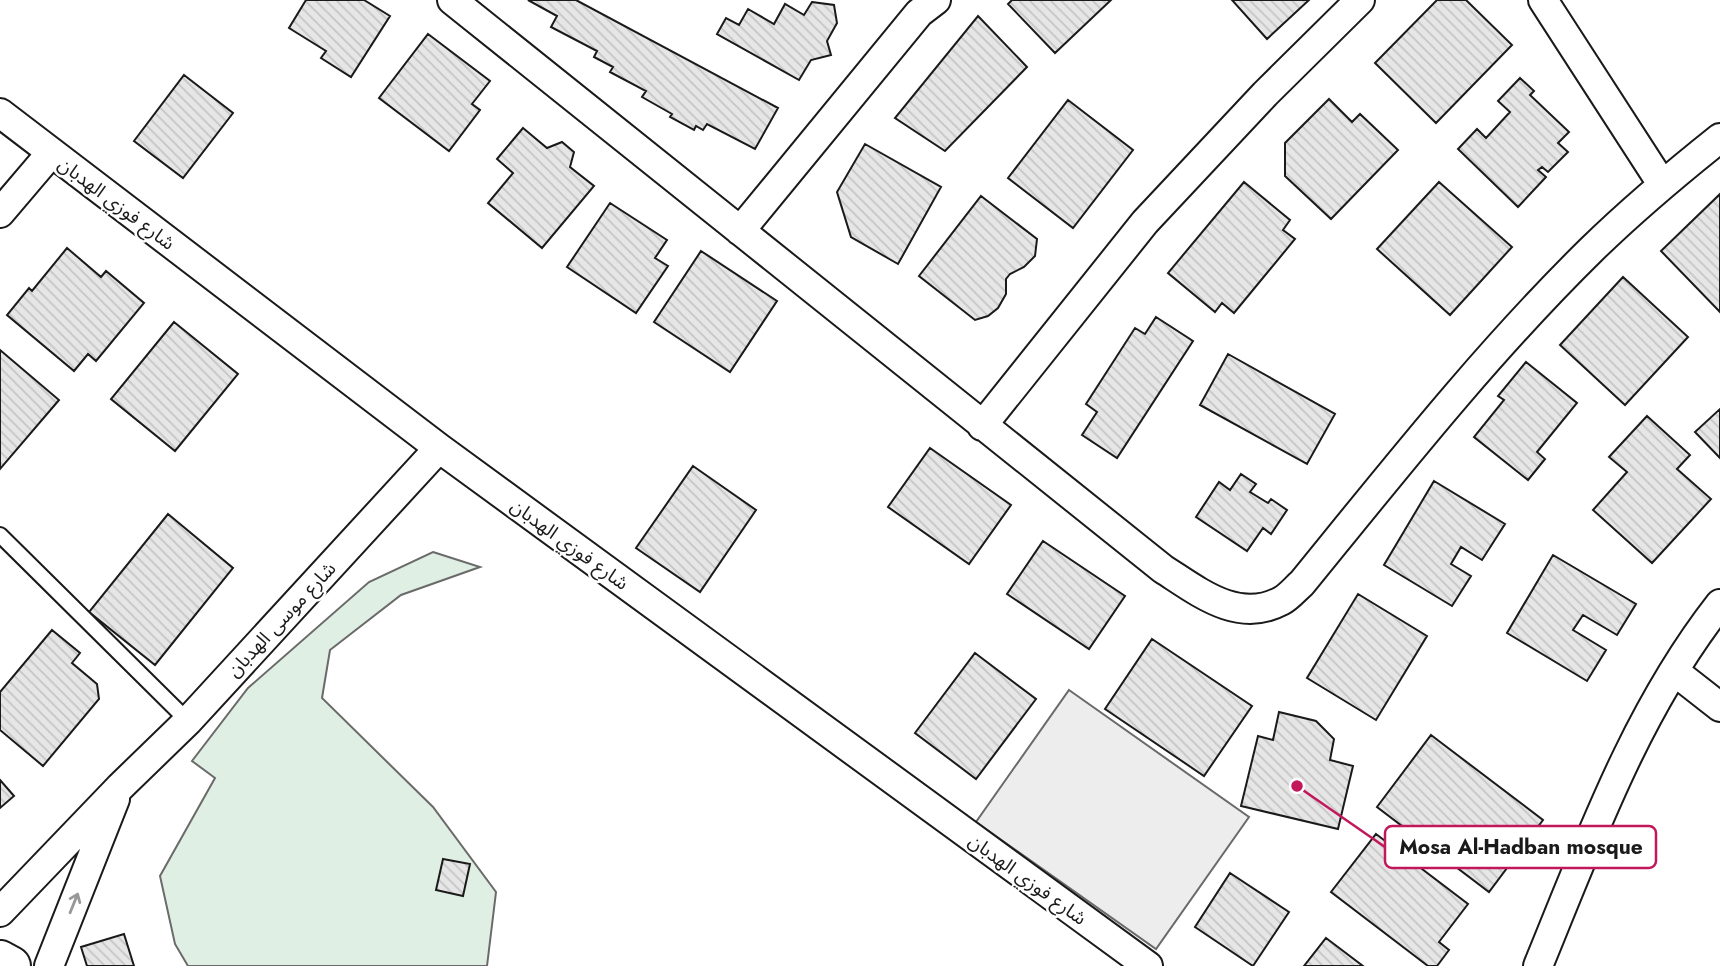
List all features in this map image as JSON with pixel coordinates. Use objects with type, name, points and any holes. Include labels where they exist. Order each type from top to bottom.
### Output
[{"type":"street","points":[[452,0],[1163,569],[1211,600],[1236,608],[1260,609],[1284,600],[1302,583],[1476,374],[1591,250],[1662,184],[1720,138]]},
{"type":"street","points":[[982,426],[1144,222],[1265,94],[1360,0]]},
{"type":"street","points":[[1543,0],[1662,184]]},
{"type":"street","points":[[740,231],[923,4]]},
{"type":"street","name":"شارع فوزي الهدبان","points":[[0,113],[439,448],[1148,966]]},
{"type":"street","points":[[0,213],[51,153]]},
{"type":"street","name":"شارع موسى الهدبان","points":[[0,912],[120,787],[188,721],[439,448]]},
{"type":"street","points":[[1538,966],[1626,757],[1674,671],[1720,604]]},
{"type":"street","points":[[1674,671],[1720,707]]},
{"type":"street","name":"شارع موسى الهدبان","points":[[49,966],[120,787]]},
{"type":"street","points":[[0,960],[12,966]]},
{"type":"lane","points":[[0,535],[188,721]]},
{"type":"green space","points":[[433,552],[480,567],[401,595],[330,650],[322,698],[433,807],[496,892],[487,966],[188,966],[175,944],[160,876],[215,778],[192,761],[248,688],[369,582]]},
{"type":"shaded area","points":[[1069,690],[1249,817],[1156,949],[976,822]]},
{"type":"building","points":[[306,0],[364,0],[390,16],[351,77],[321,58],[326,51],[289,28]]},
{"type":"building","points":[[528,0],[576,0],[778,108],[755,149],[707,124],[703,130],[696,126],[694,130],[642,97],[646,91],[610,72],[613,67],[594,57],[597,51],[551,27],[557,16]]},
{"type":"building","points":[[1012,0],[1111,0],[1055,53],[1008,4]]},
{"type":"building","points":[[1232,0],[1309,0],[1267,39]]},
{"type":"building","points":[[1437,0],[1466,0],[1512,45],[1436,123],[1375,63]]},
{"type":"building","points":[[812,2],[834,5],[837,23],[827,41],[831,55],[811,60],[799,80],[717,34],[726,18],[739,25],[748,9],[774,24],[785,4],[804,15]]},
{"type":"building","points":[[978,16],[1027,67],[945,151],[895,118]]},
{"type":"building","points":[[428,34],[490,81],[472,104],[480,110],[449,151],[379,98]]},
{"type":"building","points":[[184,75],[233,113],[183,178],[134,141]]},
{"type":"building","points":[[1520,78],[1534,91],[1530,95],[1569,132],[1558,143],[1568,152],[1548,172],[1542,167],[1538,170],[1546,177],[1518,207],[1458,149],[1477,129],[1486,138],[1510,112],[1498,101]]},
{"type":"building","points":[[1329,99],[1352,122],[1360,114],[1398,150],[1331,219],[1285,176],[1285,143]]},
{"type":"building","points":[[1068,100],[1133,150],[1073,228],[1008,178]]},
{"type":"building","points":[[523,128],[547,148],[562,142],[574,152],[570,167],[594,186],[542,248],[488,203],[513,173],[497,159]]},
{"type":"building","points":[[865,144],[941,187],[898,264],[851,237],[837,192]]},
{"type":"building","points":[[1244,182],[1290,220],[1283,230],[1295,239],[1234,313],[1222,303],[1215,312],[1168,273]]},
{"type":"building","points":[[1439,182],[1512,247],[1450,315],[1377,249]]},
{"type":"building","points":[[1720,194],[1720,312],[1661,251]]},
{"type":"building","points":[[981,196],[1037,239],[1035,256],[1006,279],[1006,294],[998,308],[988,316],[975,320],[919,276]]},
{"type":"building","points":[[610,203],[667,240],[655,258],[668,266],[636,313],[567,267]]},
{"type":"building","points":[[67,248],[101,277],[106,271],[144,303],[96,361],[88,354],[74,371],[7,315],[29,288],[32,291]]},
{"type":"building","points":[[701,251],[777,301],[730,372],[654,322]]},
{"type":"building","points":[[1623,277],[1688,337],[1625,405],[1560,345]]},
{"type":"building","points":[[1156,317],[1193,341],[1117,458],[1082,435],[1097,412],[1086,404],[1135,328],[1145,334]]},
{"type":"building","points":[[174,322],[238,374],[175,451],[111,399]]},
{"type":"building","points":[[0,350],[59,400],[0,469]]},
{"type":"building","points":[[1228,354],[1335,414],[1307,464],[1200,405]]},
{"type":"building","points":[[1526,362],[1577,403],[1537,452],[1545,459],[1528,480],[1474,437],[1504,400],[1498,396]]},
{"type":"building","points":[[1720,409],[1720,458],[1695,432]]},
{"type":"building","points":[[1647,416],[1690,455],[1677,469],[1711,499],[1652,563],[1593,510],[1627,472],[1609,457]]},
{"type":"building","points":[[930,448],[1011,505],[969,564],[888,507]]},
{"type":"building","points":[[693,466],[756,510],[700,592],[636,548]]},
{"type":"building","points":[[1241,474],[1256,484],[1250,492],[1268,503],[1271,499],[1287,510],[1271,534],[1263,528],[1247,551],[1196,517],[1219,482],[1230,490]]},
{"type":"building","points":[[1434,481],[1505,524],[1482,560],[1461,547],[1451,564],[1471,576],[1452,606],[1384,565]]},
{"type":"building","points":[[168,514],[233,568],[155,665],[89,612]]},
{"type":"building","points":[[1043,541],[1125,596],[1089,649],[1007,594]]},
{"type":"building","points":[[1553,555],[1636,604],[1617,635],[1583,615],[1573,630],[1606,650],[1587,681],[1507,633]]},
{"type":"building","points":[[1358,594],[1427,636],[1376,720],[1307,678]]},
{"type":"building","points":[[52,630],[80,653],[72,663],[97,684],[99,699],[43,766],[0,730],[0,692]]},
{"type":"building","points":[[1152,639],[1252,706],[1204,776],[1105,709]]},
{"type":"building","points":[[975,653],[1036,699],[976,779],[915,733]]},
{"type":"building","points":[[1279,712],[1316,721],[1334,739],[1330,760],[1353,766],[1338,829],[1241,806],[1258,736],[1273,740]]},
{"type":"building","points":[[1431,735],[1543,820],[1489,892],[1377,807]]},
{"type":"building","points":[[0,780],[14,796],[0,808]]},
{"type":"building","points":[[1376,834],[1468,904],[1439,942],[1449,950],[1437,966],[1428,966],[1331,892]]},
{"type":"building","points":[[443,859],[470,864],[463,896],[436,890]]},
{"type":"building","points":[[1230,873],[1289,912],[1253,966],[1195,927]]},
{"type":"building","points":[[124,934],[134,966],[87,966],[81,947]]},
{"type":"building","points":[[1326,938],[1363,966],[1304,966]]},
{"type":"place","name":"Mosa Al-Hadban mosque","points":[[1297,786]]}]
